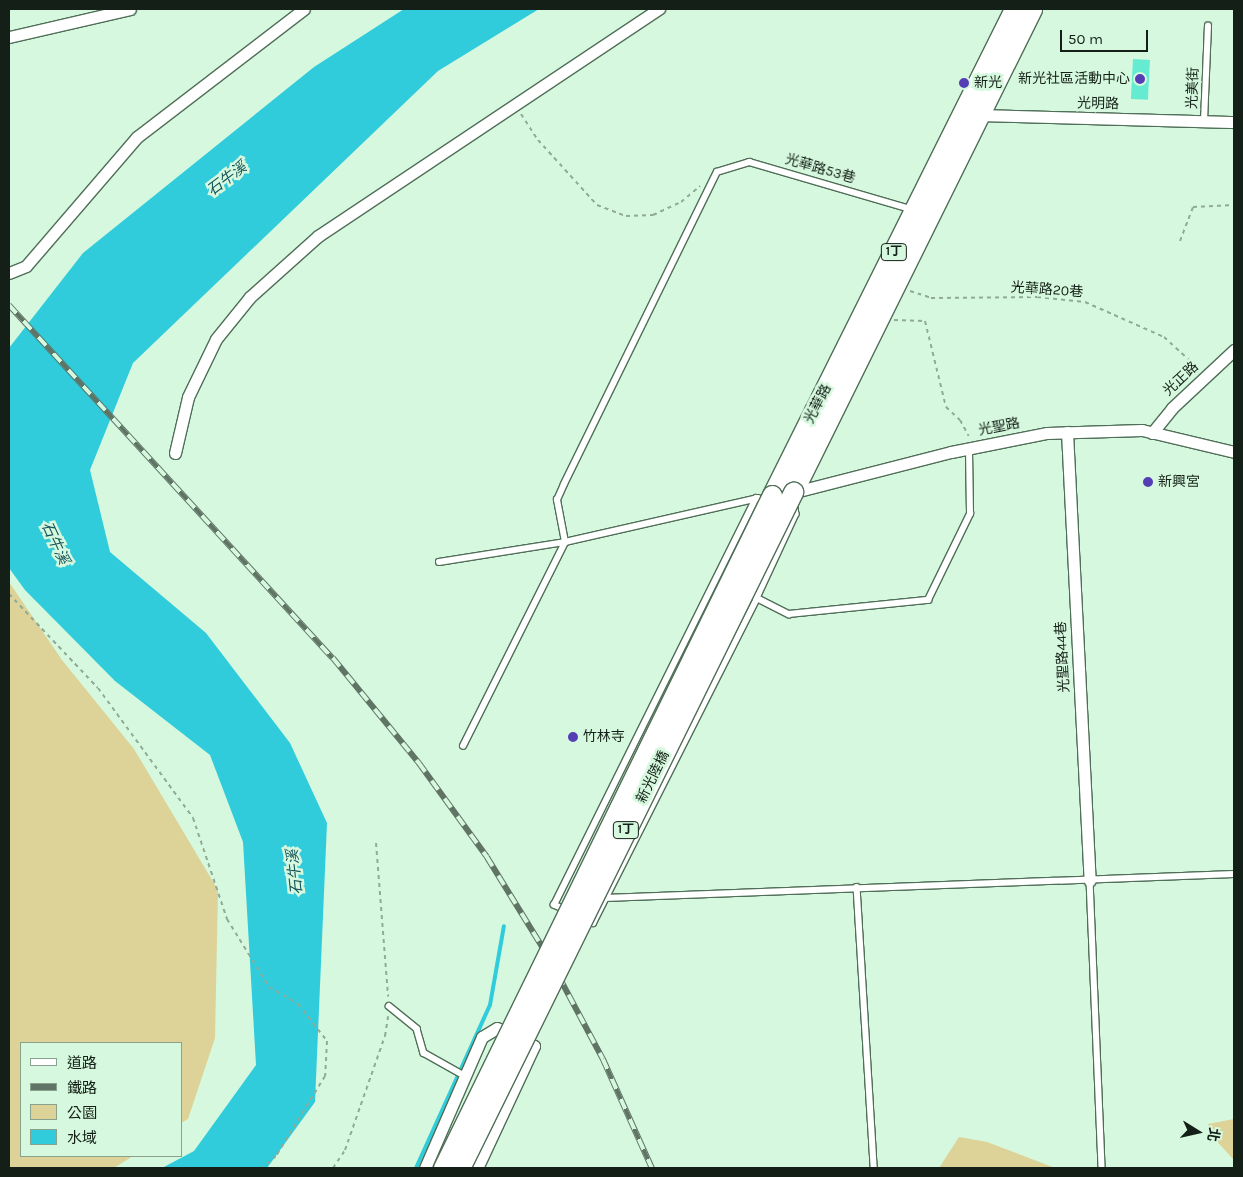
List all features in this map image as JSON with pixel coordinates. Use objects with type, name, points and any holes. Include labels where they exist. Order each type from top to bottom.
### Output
[{"type":"main road","name":"光華路","points":[[764,496],[904,250],[971,114],[1014,9]]},
{"type":"main road","name":"光華路","points":[[793,492],[896,286],[915,210],[1032,9]]},
{"type":"main road","name":"新光陸橋","points":[[460,1168],[793,492]]},
{"type":"main road","name":"新光陸橋","points":[[443,1168],[764,496]]},
{"type":"street","points":[[9,37],[130,9]]},
{"type":"street","points":[[9,273],[26,266],[137,137],[304,9]]},
{"type":"street","points":[[175,453],[188,397],[216,338],[250,297],[318,236],[408,174],[516,106],[659,9]]},
{"type":"street","name":"光明路","points":[[971,114],[1234,122]]},
{"type":"street","name":"光正路","points":[[1152,433],[1206,376],[1234,350]]},
{"type":"street","name":"光聖路","points":[[764,496],[793,492],[972,448],[1047,433],[1142,430],[1234,452]]},
{"type":"street","name":"光聖路44巷","points":[[1067,432],[1090,880]]},
{"type":"street","points":[[424,1168],[482,1037],[497,1028],[534,1046],[477,1168]]},
{"type":"lane","name":"光美街","points":[[1204,121],[1208,26]]},
{"type":"lane","name":"光華路53巷","points":[[717,172],[748,162],[915,210]]},
{"type":"lane","points":[[463,746],[566,542],[557,500],[717,172]]},
{"type":"lane","points":[[757,598],[789,614],[928,600],[970,514],[972,448]]},
{"type":"lane","points":[[764,496],[554,905],[593,923],[757,598],[796,514],[793,492]]},
{"type":"lane","points":[[440,562],[566,542],[764,496]]},
{"type":"lane","points":[[605,898],[1234,874]]},
{"type":"lane","points":[[1090,880],[1102,1168]]},
{"type":"lane","points":[[857,887],[874,1168]]},
{"type":"lane","points":[[389,1006],[417,1029],[424,1053],[465,1076]]},
{"type":"path","points":[[516,106],[538,140],[598,205],[626,216],[653,215],[681,202],[717,172]]},
{"type":"path","points":[[1180,241],[1193,206],[1234,205]]},
{"type":"path","name":"光華路20巷","points":[[896,286],[931,298],[1037,296],[1085,302],[1164,337],[1206,376]]},
{"type":"path","points":[[879,320],[925,321],[946,407],[960,420],[972,448]]},
{"type":"path","points":[[9,594],[98,688],[193,818],[227,919],[269,988],[298,1004],[327,1040],[325,1076],[276,1156],[262,1168]]},
{"type":"path","points":[[333,1168],[345,1150],[385,1036],[389,1006],[376,843]]},
{"type":"green space","points":[[9,582],[62,660],[134,749],[218,890],[215,1038],[188,1119],[182,1122],[182,1042],[20,1042],[20,1157],[131,1157],[114,1168],[9,1168]]},
{"type":"green space","points":[[1234,1119],[1234,1160],[1211,1135],[1208,1124]]},
{"type":"green space","points":[[959,1137],[987,1142],[1055,1168],[939,1168]]},
{"type":"water","name":"石牛溪","points":[[404,9],[539,9],[438,71],[133,363],[90,470],[110,552],[206,633],[290,743],[327,823],[315,1102],[267,1168],[162,1168],[194,1151],[256,1065],[243,842],[210,755],[115,681],[25,590],[9,568],[9,348],[83,253],[314,67]]},
{"type":"building","name":"新光社區活動中心","points":[[1133,59],[1150,60],[1148,100],[1131,99]]},
{"type":"waterway","points":[[416,1168],[490,1005],[504,926]]},
{"type":"railway","points":[[9,305],[333,658],[419,763],[487,857],[548,956],[603,1059],[652,1168]]},
{"type":"place","name":"新光社區活動中心","points":[[1140,79]]},
{"type":"place","name":"新光","points":[[964,83]]},
{"type":"place","name":"新興宮","points":[[1148,482]]},
{"type":"place","name":"竹林寺","points":[[573,737]]}]
